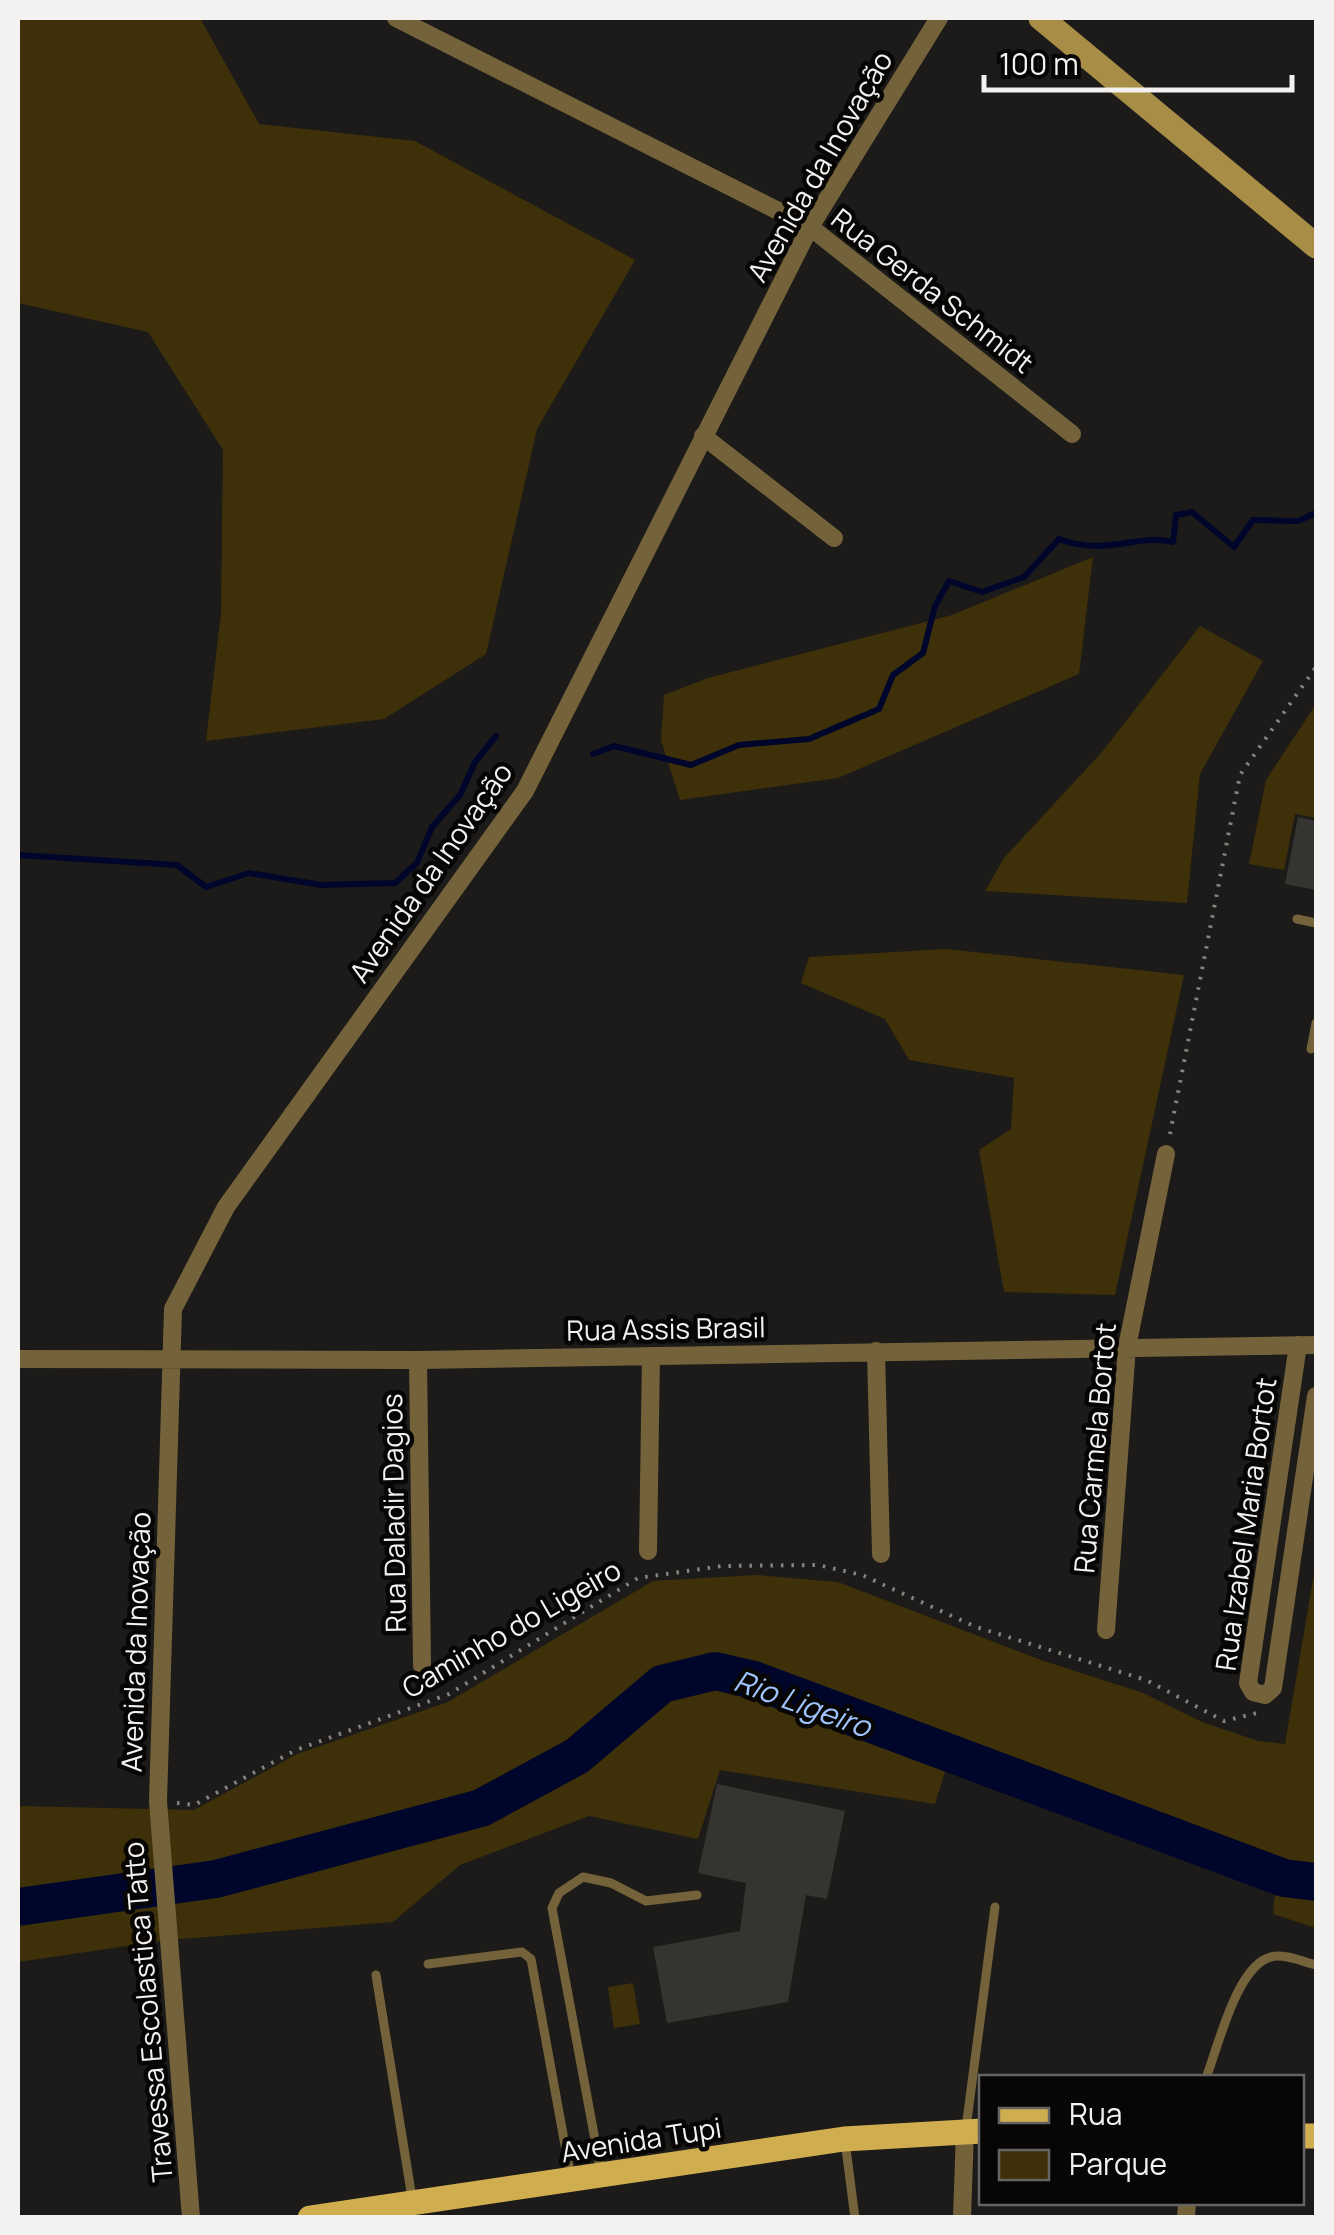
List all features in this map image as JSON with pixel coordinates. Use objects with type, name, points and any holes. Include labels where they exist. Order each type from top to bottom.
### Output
[{"type":"main road","points":[[1041,18],[1316,246]]},
{"type":"main road","name":"Avenida Tupi","points":[[310,2218],[844,2139],[973,2131]]},
{"type":"street","name":"Rua Gerda Schmidt","points":[[396,18],[702,169],[810,228],[1072,434]]},
{"type":"street","name":"Avenida da Inovação","points":[[158,1801],[173,1309],[226,1206],[525,791],[810,228],[939,18]]},
{"type":"street","points":[[702,436],[834,538]]},
{"type":"street","name":"Rua Carmela Bortot","points":[[1106,1630],[1127,1347],[1166,1154]]},
{"type":"street","name":"Rua Assis Brasil","points":[[18,1358],[172,1362],[418,1360],[1307,1345]]},
{"type":"street","name":"Rua Izabel Maria Bortot","points":[[1307,1345],[1248,1682],[1253,1692],[1265,1694],[1274,1688],[1316,1396]]},
{"type":"street","points":[[876,1351],[881,1554]]},
{"type":"street","points":[[648,1551],[650,1356]]},
{"type":"street","name":"Rua Daladir Dagios","points":[[418,1360],[422,1666]]},
{"type":"street","name":"Travessa Escolastica Tatto","points":[[158,1801],[191,2218]]},
{"type":"street","points":[[962,2218],[973,2131]]},
{"type":"lane","points":[[1297,920],[1316,923]]},
{"type":"lane","points":[[1312,1049],[1316,1024]]},
{"type":"lane","points":[[601,2175],[552,1908],[559,1892],[583,1877],[612,1883],[646,1901],[698,1895]]},
{"type":"lane","points":[[973,2131],[995,1907]]},
{"type":"lane","points":[[428,1964],[522,1952],[532,1960],[572,2180]]},
{"type":"lane","points":[[1207,2075],[1238,1990],[1254,1965],[1274,1955],[1316,1965]]},
{"type":"lane","points":[[376,1975],[413,2205]]},
{"type":"lane","points":[[844,2139],[856,2218]]},
{"type":"path","points":[[1166,1154],[1240,775],[1316,667]]},
{"type":"path","name":"Caminho do Ligeiro","points":[[158,1801],[194,1804],[296,1750],[449,1694],[638,1578],[722,1566],[818,1564],[862,1575],[976,1626],[1136,1676],[1224,1721],[1238,1721],[1274,1704],[1274,1688]]},
{"type":"green space","points":[[18,18],[200,18],[259,124],[415,141],[635,260],[537,429],[486,654],[384,719],[206,741],[221,613],[223,450],[148,332],[18,303]]},
{"type":"green space","points":[[1093,557],[1079,674],[838,778],[680,800],[661,740],[664,695],[708,678],[952,615]]},
{"type":"green space","points":[[1200,626],[1263,661],[1200,774],[1187,903],[985,891],[1004,858],[1102,752]]},
{"type":"green space","points":[[1316,704],[1316,818],[1295,814],[1284,870],[1249,864],[1266,780]]},
{"type":"green space","points":[[946,949],[1184,975],[1115,1295],[1004,1292],[979,1150],[1011,1129],[1014,1078],[909,1060],[885,1019],[801,983],[809,957]]},
{"type":"green space","points":[[1316,1562],[1316,1928],[1273,1914],[1276,1883],[948,1762],[935,1804],[720,1770],[698,1839],[589,1816],[460,1865],[393,1922],[168,1940],[18,1962],[18,1806],[194,1810],[297,1754],[448,1702],[653,1581],[757,1575],[838,1582],[1041,1660],[1143,1693],[1202,1722],[1258,1741],[1285,1744]]},
{"type":"green space","points":[[633,1983],[640,2024],[614,2028],[608,1987]]},
{"type":"building","points":[[1298,817],[1316,821],[1316,890],[1285,884]]},
{"type":"building","points":[[717,1784],[845,1811],[827,1899],[806,1895],[788,2002],[667,2023],[653,1947],[740,1931],[746,1883],[698,1873]]},
{"type":"waterway","points":[[593,754],[614,746],[691,765],[739,745],[809,739],[879,709],[893,675],[923,653],[935,606],[949,581],[982,592],[1024,577],[1059,539],[1092,546],[1147,540],[1173,542],[1176,515],[1192,512],[1234,547],[1253,520],[1298,521],[1316,513]]},
{"type":"waterway","points":[[18,855],[177,865],[206,887],[249,873],[321,885],[395,883],[417,863],[432,827],[460,795],[475,762],[496,736]]},
{"type":"waterway","name":"Rio Ligeiro","points":[[18,1907],[216,1879],[481,1808],[577,1756],[662,1684],[715,1671],[754,1680],[1284,1878],[1316,1882]]}]
